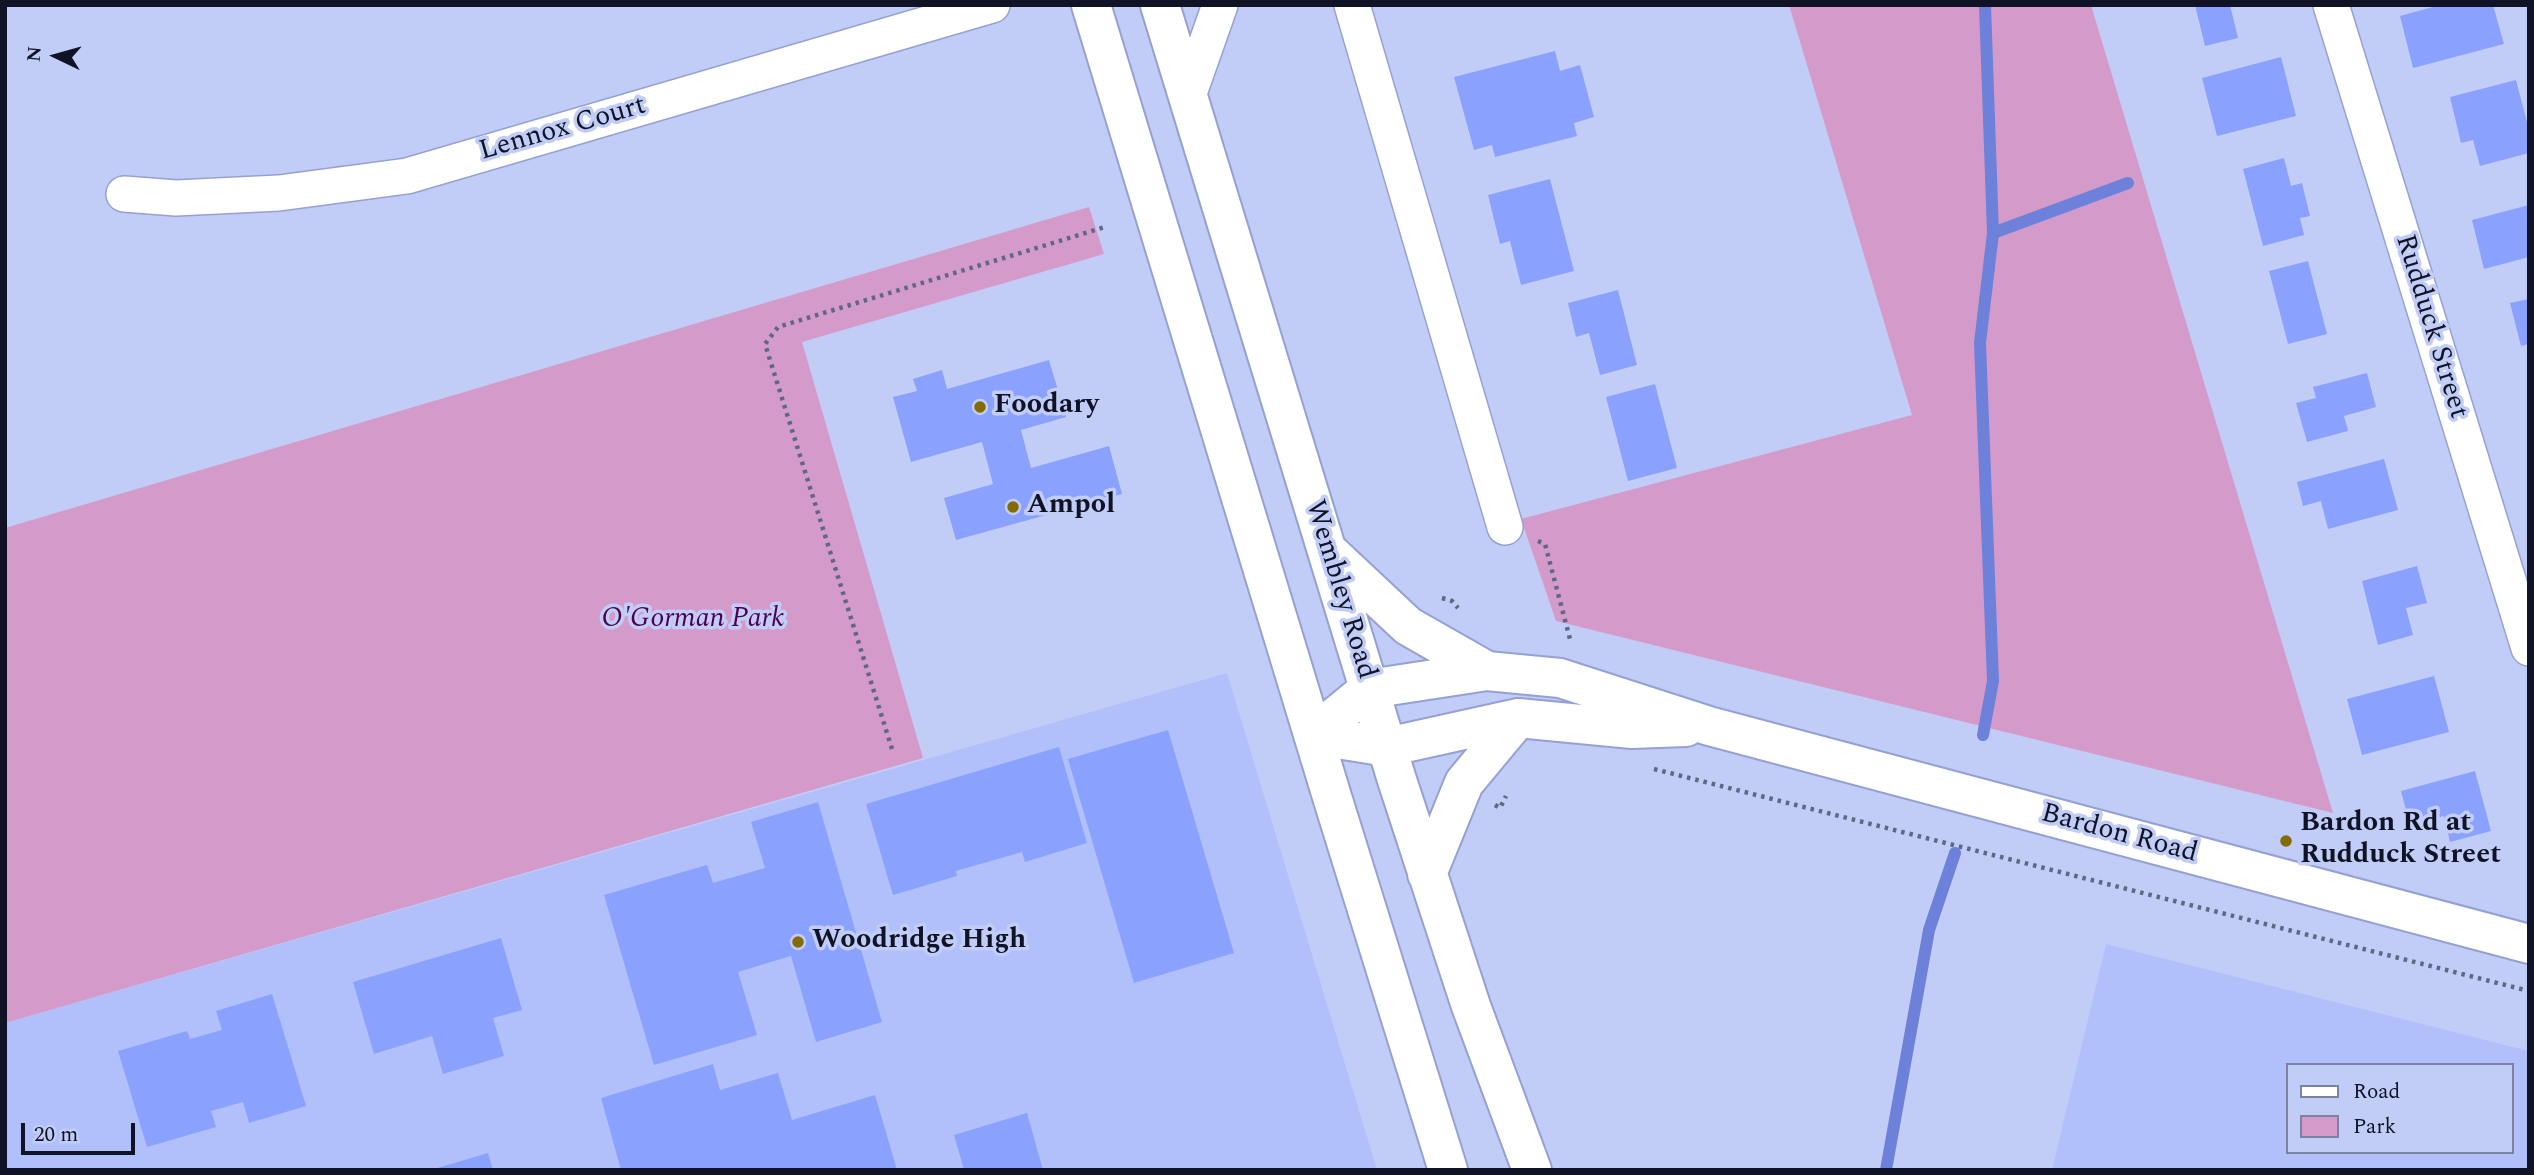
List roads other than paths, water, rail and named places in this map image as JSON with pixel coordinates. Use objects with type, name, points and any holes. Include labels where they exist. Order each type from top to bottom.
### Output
[{"type":"main road","points":[[1091,5],[1448,1170]]},
{"type":"main road","name":"Wembley Road","points":[[1160,5],[1427,874],[1471,1006],[1532,1170]]},
{"type":"main road","points":[[1327,550],[1408,626],[1487,671]]},
{"type":"main road","name":"Bardon Road","points":[[1369,688],[1487,671],[1560,678],[1709,726],[2529,944]]},
{"type":"main road","points":[[1313,735],[1369,688]]},
{"type":"main road","points":[[1427,874],[1464,783],[1518,718]]},
{"type":"main road","name":"Bardon Road","points":[[1313,735],[1387,747],[1518,718],[1632,729],[1709,726]]},
{"type":"street","name":"Lennox Court","points":[[124,194],[176,198],[266,194],[407,176],[992,5]]},
{"type":"street","points":[[1188,96],[1220,5]]},
{"type":"street","points":[[1352,5],[1505,527]]},
{"type":"street","name":"Rudduck Street","points":[[2331,5],[2529,648]]},
{"type":"waterway","points":[[1983,735],[1993,681],[1980,343],[1993,233],[1985,5]]},
{"type":"waterway","points":[[1993,233],[2128,183]]},
{"type":"waterway","points":[[1886,1170],[1929,930],[1955,853]]},
{"type":"place","name":"Foodary","points":[[980,407]]},
{"type":"place","name":"Ampol","points":[[1013,507]]},
{"type":"place","name":"Bardon Rd at Rudduck Street","points":[[2286,841]]},
{"type":"place","name":"Woodridge High","points":[[798,942]]},
{"type":"park label","name":"O'Gorman Park","points":[[693,621]]}]
